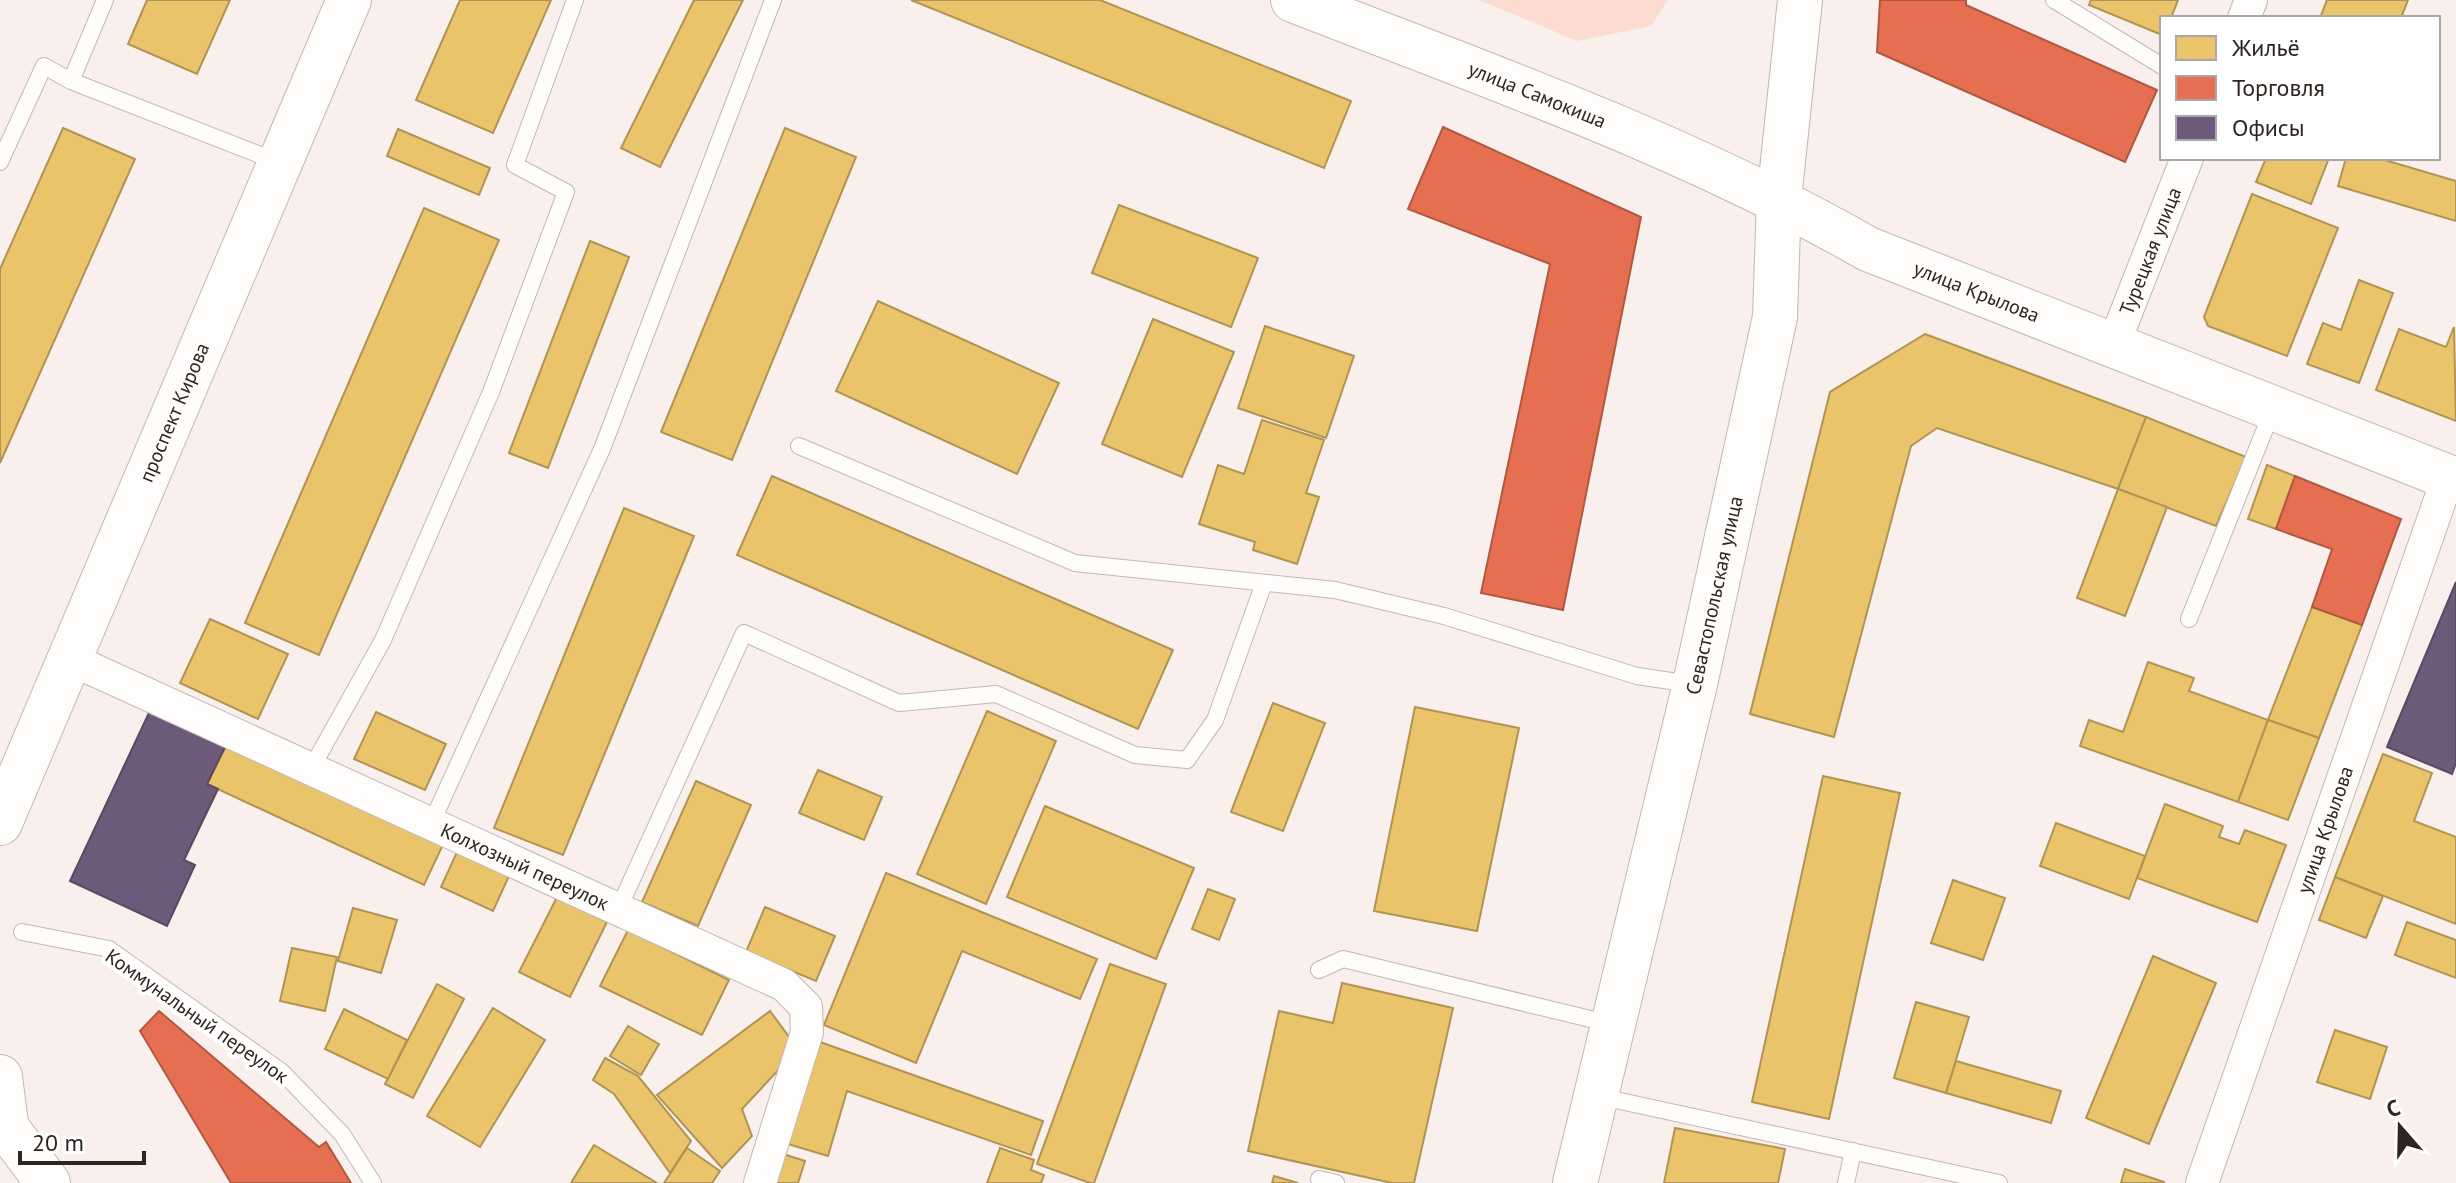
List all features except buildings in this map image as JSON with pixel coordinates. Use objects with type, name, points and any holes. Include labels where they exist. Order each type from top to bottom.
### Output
[{"type":"main road","name":"проспект Кирова","points":[[0,823],[349,0]]},
{"type":"main road","name":"улица Самокиша","points":[[1293,0],[1664,146],[1779,199]]},
{"type":"main road","name":"Севастопольская улица","points":[[1575,1183],[1695,684],[1775,317],[1779,199],[1800,0]]},
{"type":"main road","name":"улица Крылова","points":[[1779,199],[1868,249],[2452,478]]},
{"type":"main road","points":[[0,1077],[3,1122],[48,1183]]},
{"type":"street","name":"Турецкая улица","points":[[2113,346],[2186,160]]},
{"type":"street","name":"улица Крылова","points":[[2202,1183],[2452,478]]},
{"type":"street","name":"Колхозный переулок","points":[[70,659],[784,985],[806,1007],[807,1032],[760,1183]]},
{"type":"lane","points":[[71,81],[105,0]]},
{"type":"lane","points":[[311,769],[383,640],[491,392],[566,192],[515,165],[575,0]]},
{"type":"lane","points":[[431,824],[602,449],[773,0]]},
{"type":"lane","points":[[2054,0],[2160,65]]},
{"type":"lane","points":[[0,162],[44,66],[71,81],[280,163]]},
{"type":"lane","points":[[2189,619],[2273,408]]},
{"type":"lane","points":[[799,446],[1075,563],[1335,590],[1444,616],[1637,676],[1695,684]]},
{"type":"lane","points":[[618,910],[744,633],[899,703],[996,694],[1135,755],[1187,760],[1215,720],[1264,583]]},
{"type":"lane","name":"Коммунальный переулок","points":[[22,932],[109,949],[282,1072],[342,1134],[373,1183]]},
{"type":"lane","points":[[1319,970],[1343,959],[1611,1024]]},
{"type":"lane","points":[[1595,1096],[1999,1183]]},
{"type":"lane","points":[[1846,1183],[1853,1151]]},
{"type":"lane","points":[[1319,1179],[1336,1183]]},
{"type":"shaded area","points":[[1479,0],[1668,0],[1651,26],[1577,41]]}]
